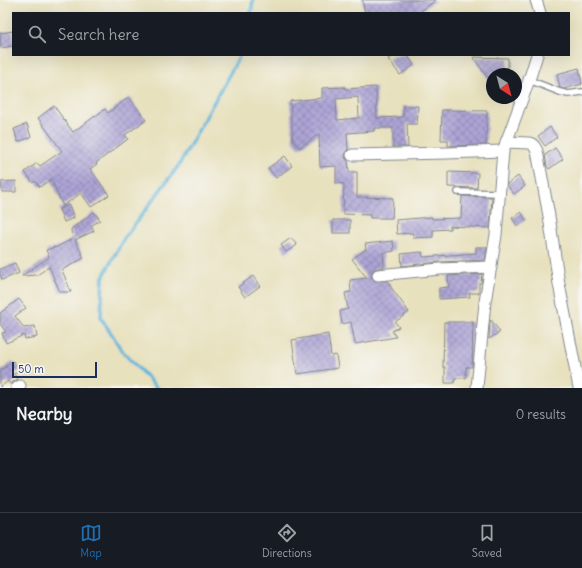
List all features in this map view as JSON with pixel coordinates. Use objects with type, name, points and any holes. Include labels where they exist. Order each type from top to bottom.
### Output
[{"type":"street","points":[[536,0],[540,12]]},
{"type":"street","points":[[477,388],[485,302],[496,236],[504,147],[537,56]]},
{"type":"street","points":[[352,155],[447,153],[529,143],[533,144],[537,151],[549,216],[559,284],[579,388]]},
{"type":"street","points":[[378,275],[440,269],[491,267]]},
{"type":"lane","points":[[529,80],[568,94],[582,92]]},
{"type":"lane","points":[[458,192],[499,193]]},
{"type":"building","points":[[362,0],[436,0],[419,12],[365,12]]},
{"type":"building","points":[[12,31],[12,46],[1,48],[0,33]]},
{"type":"building","points":[[392,56],[408,56],[414,65],[400,75],[388,59]]},
{"type":"building","points":[[473,57],[508,58],[508,68],[486,68],[486,75]]},
{"type":"building","points":[[579,68],[582,84],[564,89],[560,88],[557,74]]},
{"type":"building","points":[[345,87],[345,89],[376,87],[377,118],[403,117],[403,106],[418,106],[417,124],[407,124],[408,147],[393,147],[393,128],[374,128],[374,131],[347,133],[348,149],[345,156],[348,161],[349,172],[357,172],[357,197],[393,198],[392,218],[370,218],[370,215],[343,214],[344,184],[336,183],[336,166],[320,167],[319,134],[299,148],[293,140],[290,101],[322,98],[322,88]],"holes":[[[358,97],[359,118],[337,120],[336,99]]]},
{"type":"building","points":[[129,97],[146,120],[125,135],[128,139],[90,169],[109,195],[91,207],[81,193],[63,206],[51,179],[40,187],[35,181],[33,183],[25,172],[37,163],[40,166],[62,151],[38,118],[54,106],[73,132],[105,109],[108,113]]},
{"type":"building","points":[[442,110],[487,111],[486,145],[448,146],[448,140],[441,140]]},
{"type":"building","points":[[27,124],[31,137],[18,142],[14,129]]},
{"type":"building","points":[[550,127],[557,137],[545,146],[538,136]]},
{"type":"building","points":[[555,148],[563,159],[549,169],[545,155]]},
{"type":"building","points":[[285,156],[292,166],[276,178],[268,168]]},
{"type":"building","points":[[448,172],[478,173],[477,188],[448,187]]},
{"type":"building","points":[[518,176],[525,186],[514,194],[507,184]]},
{"type":"building","points":[[16,181],[16,192],[2,192],[1,182]]},
{"type":"building","points":[[462,196],[492,197],[490,228],[450,226],[450,229],[433,230],[433,237],[413,238],[413,233],[397,234],[396,220],[432,217],[432,219],[461,218]]},
{"type":"building","points":[[69,205],[74,218],[64,222],[59,209]]},
{"type":"building","points":[[94,212],[100,220],[91,226],[94,231],[75,240],[84,258],[62,270],[71,292],[60,292],[49,267],[37,275],[22,276],[49,257],[46,250],[55,248],[72,239],[71,229]]},
{"type":"building","points":[[521,212],[526,220],[517,226],[512,218]]},
{"type":"building","points":[[333,220],[350,220],[350,233],[333,233]]},
{"type":"building","points":[[291,238],[297,245],[286,252],[281,245]]},
{"type":"building","points":[[393,241],[394,251],[383,253],[384,267],[374,269],[371,276],[375,281],[387,281],[409,312],[395,322],[399,327],[392,331],[396,337],[355,344],[351,322],[342,324],[340,311],[348,309],[345,293],[351,292],[350,280],[367,278],[352,259],[366,249],[365,244]]},
{"type":"building","points":[[476,247],[487,247],[485,260],[439,262],[402,266],[401,254],[422,252],[423,257],[476,253]]},
{"type":"building","points":[[15,263],[19,273],[2,280],[0,269]]},
{"type":"building","points":[[482,274],[481,283],[479,283],[479,293],[469,293],[470,297],[439,299],[439,288],[449,287],[448,276]]},
{"type":"building","points":[[253,276],[260,286],[245,297],[238,287]]},
{"type":"building","points":[[19,299],[26,308],[15,316],[24,328],[35,326],[37,337],[25,339],[24,335],[6,343],[2,333],[6,332],[0,324],[0,313]]},
{"type":"building","points":[[491,320],[500,332],[489,339],[490,321]]},
{"type":"building","points":[[444,322],[473,322],[472,367],[466,367],[466,378],[455,378],[454,383],[445,383],[445,367],[443,367]]},
{"type":"building","points":[[328,334],[331,356],[336,355],[338,368],[297,374],[292,340]]},
{"type":"building","points":[[13,361],[20,370],[14,374],[18,379],[11,385],[8,381],[0,387],[0,371]]},
{"type":"waterway","points":[[251,12],[253,0]]},
{"type":"waterway","points":[[157,388],[123,352],[101,318],[103,277],[123,240],[179,165],[239,56]]}]
